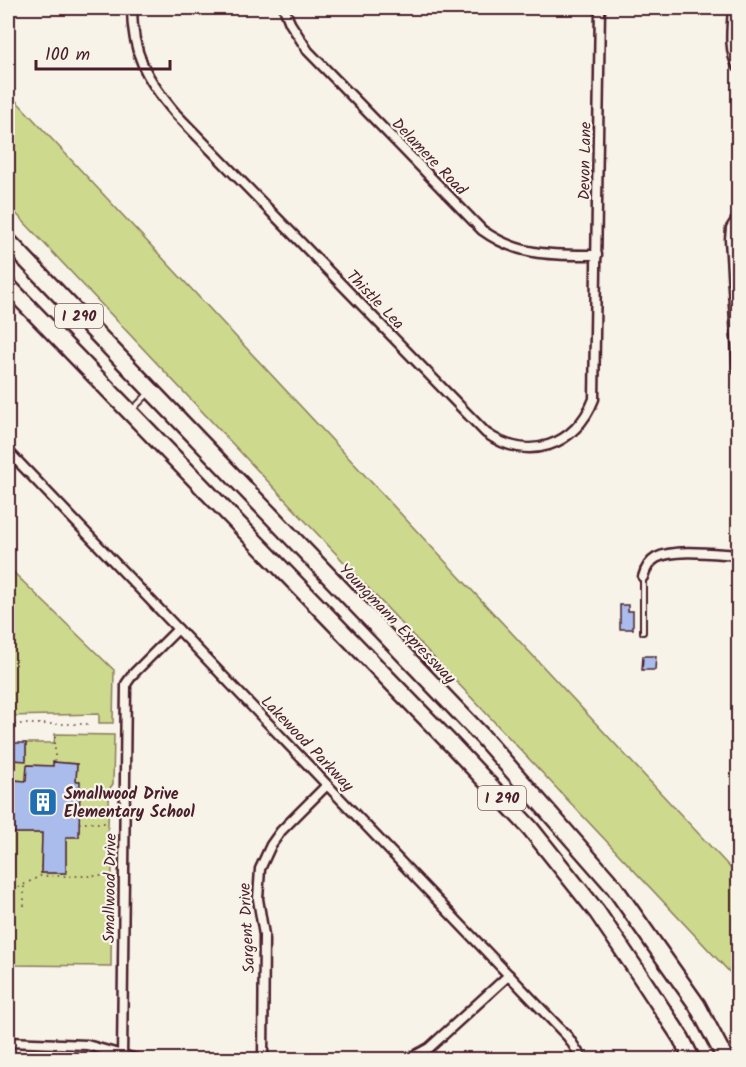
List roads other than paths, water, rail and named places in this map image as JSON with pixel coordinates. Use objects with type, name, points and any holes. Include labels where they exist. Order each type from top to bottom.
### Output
[{"type":"highway","name":"Youngmann Expressway","points":[[8,241],[481,735],[614,887],[698,1005],[726,1059]]},
{"type":"highway","name":"I 290","points":[[8,286],[530,828],[597,912],[681,1038],[692,1059]]},
{"type":"street","name":"Thistle Lea","points":[[132,8],[133,33],[142,65],[162,98],[455,403],[495,440],[518,447],[541,447],[564,438],[582,421],[594,399],[597,315]]},
{"type":"street","name":"Delamere Road","points":[[284,8],[294,30],[308,51],[482,230],[505,245],[528,252],[552,255],[597,255]]},
{"type":"street","name":"Devon Lane","points":[[597,315],[600,8]]},
{"type":"street","points":[[733,8],[732,50],[738,67]]},
{"type":"street","points":[[738,217],[731,228],[730,239],[738,371]]},
{"type":"street","name":"Lakewood Parkway","points":[[8,451],[568,1037],[583,1059]]},
{"type":"street","points":[[643,578],[645,570],[656,558],[670,554],[738,555]]},
{"type":"street","name":"Smallwood Drive","points":[[122,1056],[126,684],[178,629]]},
{"type":"street","name":"Sargent Drive","points":[[263,1059],[264,935],[258,899],[260,869],[271,845],[281,831],[327,785]]},
{"type":"street","points":[[407,1059],[421,1057],[509,975]]},
{"type":"street","points":[[8,1042],[87,1045],[140,1059]]},
{"type":"lane","points":[[129,412],[151,391]]},
{"type":"lane","points":[[643,578],[643,632]]},
{"type":"place","name":"Smallwood Drive Elementary School","points":[[43,802]]}]
